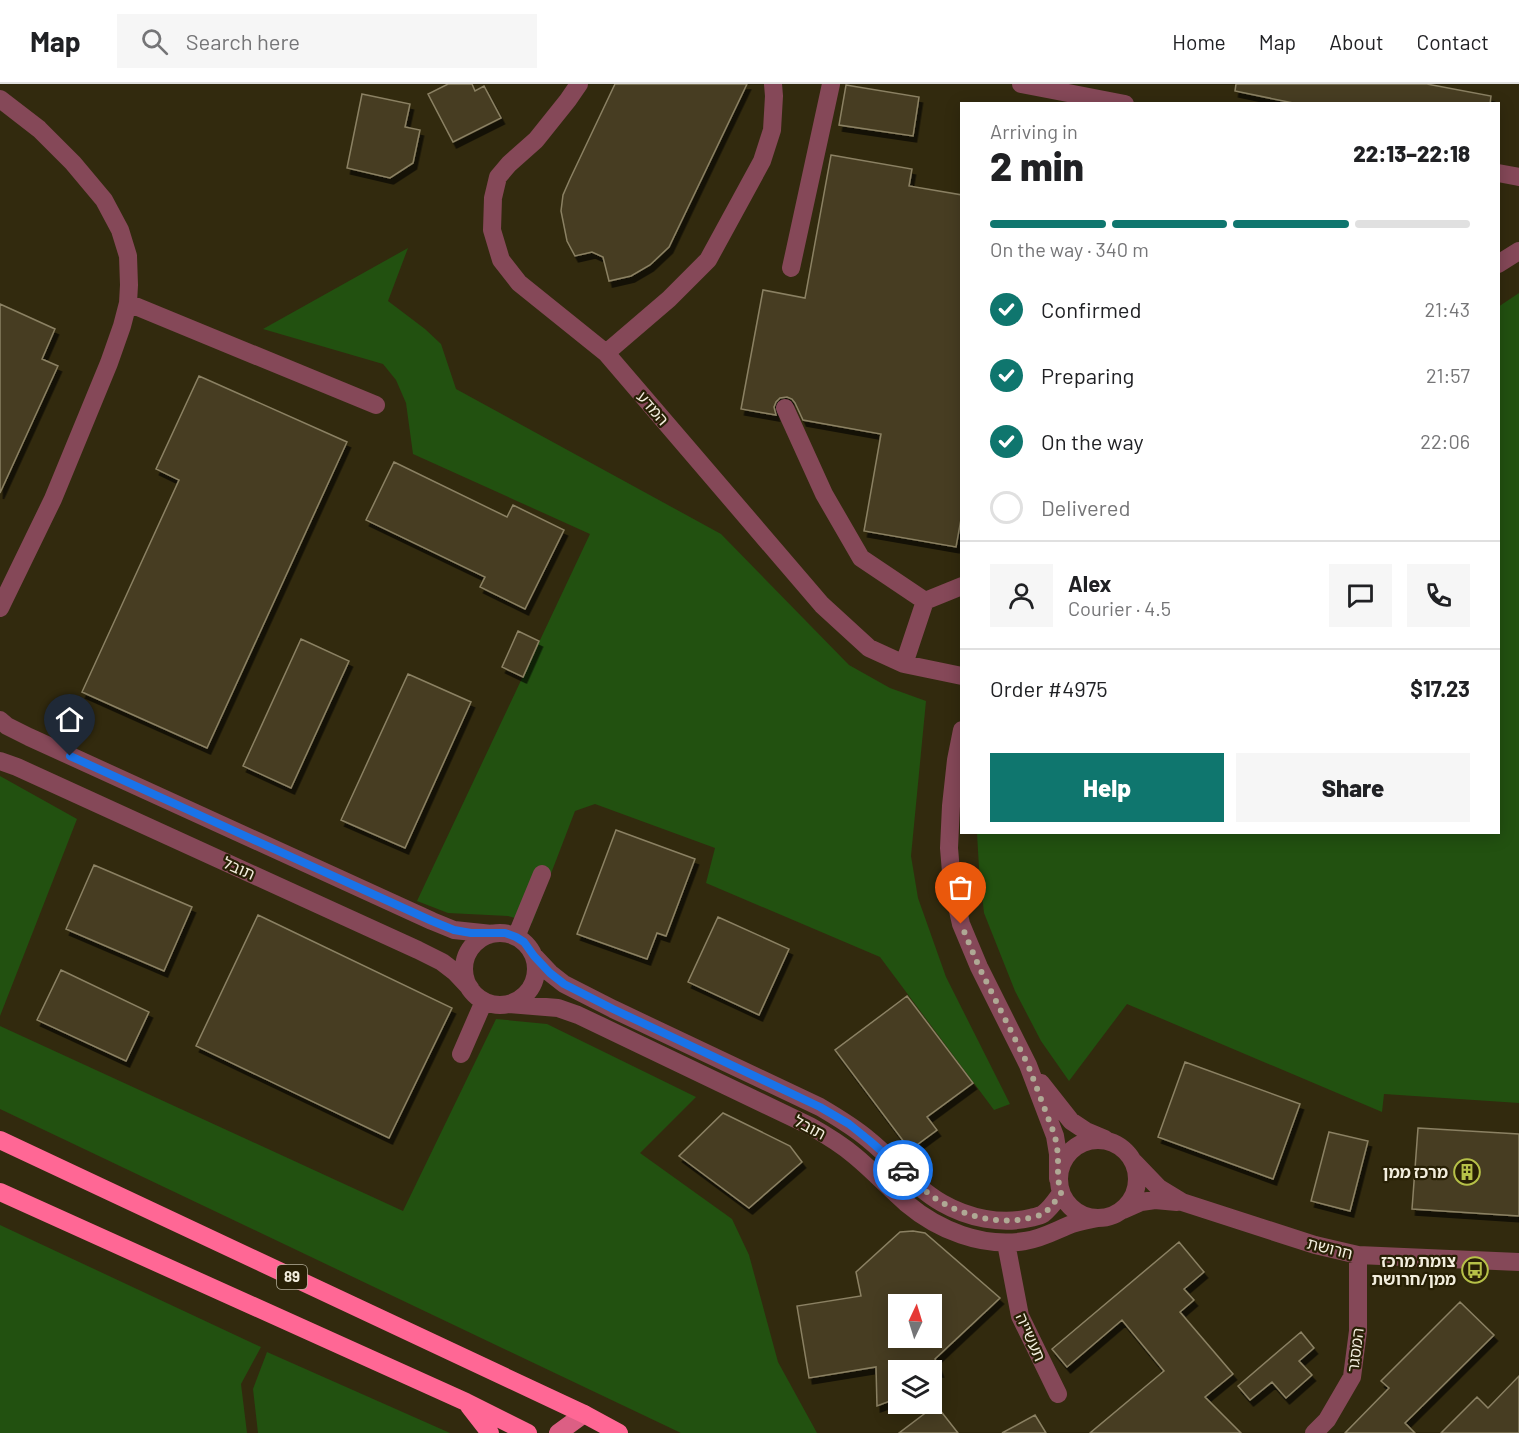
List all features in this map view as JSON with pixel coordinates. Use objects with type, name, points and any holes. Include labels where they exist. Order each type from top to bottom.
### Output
[{"type":"highway","name":"89","points":[[0,1140],[584,1414],[619,1433]]},
{"type":"highway","points":[[0,1192],[466,1402],[528,1433]]},
{"type":"highway","points":[[466,1402],[490,1433]]},
{"type":"main road","points":[[558,1433],[584,1414]]},
{"type":"main road","points":[[577,1433],[584,1414]]},
{"type":"street","name":"המדע","points":[[579,84],[536,140],[498,177],[493,198],[492,230],[501,260],[519,283],[606,353],[822,605],[869,648],[904,664],[960,676]]},
{"type":"street","points":[[606,353],[669,299],[708,260],[762,161],[772,130],[773,84]]},
{"type":"street","points":[[791,268],[831,84]]},
{"type":"street","points":[[1021,84],[1115,102]]},
{"type":"street","points":[[0,99],[39,129],[73,163],[104,200],[120,230],[128,256],[129,285],[128,303],[109,363],[53,499],[0,609]]},
{"type":"street","points":[[1500,173],[1519,177]]},
{"type":"street","points":[[1500,263],[1519,251]]},
{"type":"street","points":[[128,303],[376,405]]},
{"type":"street","points":[[785,408],[824,494],[861,558],[926,602]]},
{"type":"street","points":[[904,664],[926,602],[960,587]]},
{"type":"street","name":"תובל","points":[[0,720],[29,737],[432,921],[454,930],[492,934]]},
{"type":"street","points":[[960,740],[951,806],[950,848],[952,884],[961,924],[979,967],[1028,1065],[1055,1136],[1059,1186],[1066,1203],[1075,1212],[1086,1217],[1110,1216],[1121,1211],[1135,1194],[1137,1172],[1134,1162],[1118,1145],[1086,1131],[1071,1121],[1028,1065]]},
{"type":"street","name":"תובל","points":[[0,762],[27,772],[418,950],[455,972],[470,988]]},
{"type":"street","points":[[516,937],[542,874]]},
{"type":"street","points":[[505,933],[516,937],[530,948],[534,956],[535,980],[529,991],[520,999],[509,1004],[501,1005],[484,1001],[476,996],[465,978],[464,966],[467,955],[482,938],[492,934],[505,933]]},
{"type":"street","name":"תובל","points":[[534,956],[564,984],[820,1107],[849,1124],[941,1203],[984,1218],[1006,1221],[1022,1220],[1042,1215],[1053,1204],[1059,1186]]},
{"type":"street","points":[[461,1054],[484,1001]]},
{"type":"street","name":"תובל","points":[[509,1004],[558,1008],[578,1015],[799,1121],[837,1142],[930,1221],[955,1232],[979,1240],[1006,1243],[1026,1241],[1050,1234],[1082,1220],[1098,1218]]},
{"type":"street","points":[[1059,1186],[1060,1167],[1065,1156],[1073,1148],[1096,1139],[1107,1140]]},
{"type":"street","name":"חרושת","points":[[1134,1162],[1159,1188],[1182,1202],[1314,1245],[1358,1255],[1519,1262]]},
{"type":"street","name":"חרושת","points":[[1121,1211],[1141,1202],[1155,1200],[1182,1202]]},
{"type":"street","name":"תעשייה","points":[[1006,1243],[1020,1316],[1058,1394]]},
{"type":"street","name":"המסגר","points":[[1314,1433],[1327,1420],[1352,1377],[1358,1331],[1358,1255]]},
{"type":"green space","points":[[408,248],[388,301],[441,344],[456,389],[721,534],[849,665],[890,688],[926,701],[911,856],[918,898],[946,977],[1010,1104],[994,1110],[880,957],[706,883],[715,848],[595,804],[575,811],[532,923],[508,916],[448,913],[417,901],[590,534],[413,454],[406,403],[396,380],[383,364],[263,329]]},
{"type":"green space","points":[[1519,293],[1519,1103],[1384,1094],[1382,1112],[1127,1004],[1069,1081],[1041,1041],[1015,991],[984,913],[977,834],[1500,834],[1500,306]]},
{"type":"green space","points":[[0,776],[77,819],[0,1016]]},
{"type":"green space","points":[[496,1019],[547,1024],[696,1097],[640,1153],[732,1219],[749,1255],[778,1362],[817,1433],[681,1433],[0,1109],[0,1026],[403,1211]]},
{"type":"green space","points":[[0,1225],[261,1347],[241,1384],[247,1433],[0,1433]]},
{"type":"green space","points":[[267,1352],[450,1433],[258,1433],[253,1389]]},
{"type":"building","points":[[448,84],[472,84],[475,91],[484,86],[501,118],[453,142],[428,94]]},
{"type":"building","points":[[615,84],[747,84],[669,247],[650,265],[631,276],[609,281],[603,257],[592,252],[575,256],[567,241],[561,211],[563,195]]},
{"type":"building","points":[[1236,84],[1427,84],[1491,96],[1490,102],[1288,102],[1235,91]]},
{"type":"building","points":[[846,85],[919,97],[913,136],[839,125]]},
{"type":"building","points":[[362,94],[410,104],[405,127],[420,130],[413,163],[390,178],[347,168]]},
{"type":"building","points":[[831,155],[912,169],[909,186],[960,195],[960,525],[956,547],[864,531],[881,434],[803,420],[795,403],[787,397],[780,398],[776,402],[774,407],[776,415],[741,409],[763,290],[805,298]]},
{"type":"building","points":[[0,304],[55,329],[42,359],[58,366],[0,493]]},
{"type":"building","points":[[199,376],[347,442],[207,748],[82,692],[179,480],[156,469]]},
{"type":"building","points":[[394,462],[507,517],[513,505],[564,530],[525,609],[480,587],[485,577],[366,520]]},
{"type":"building","points":[[518,631],[539,641],[523,677],[502,667]]},
{"type":"building","points":[[301,639],[349,661],[291,788],[243,766]]},
{"type":"building","points":[[408,674],[471,702],[405,848],[341,820]]},
{"type":"building","points":[[616,830],[695,859],[666,936],[657,933],[647,959],[577,934]]},
{"type":"building","points":[[94,865],[192,907],[164,971],[66,929]]},
{"type":"building","points":[[258,915],[452,1008],[389,1138],[196,1046]]},
{"type":"building","points":[[718,917],[789,949],[759,1015],[688,982]]},
{"type":"building","points":[[61,970],[149,1012],[126,1061],[37,1020]]},
{"type":"building","points":[[907,996],[973,1083],[927,1117],[937,1130],[910,1150],[835,1050]]},
{"type":"building","points":[[1185,1062],[1300,1104],[1273,1179],[1158,1137]]},
{"type":"building","points":[[723,1113],[790,1146],[802,1162],[749,1208],[679,1156]]},
{"type":"building","name":"מרכז ממן","points":[[1418,1128],[1519,1134],[1519,1216],[1412,1209]]},
{"type":"building","points":[[1329,1132],[1368,1141],[1350,1211],[1311,1201]]},
{"type":"building","points":[[900,1232],[925,1233],[1000,1298],[935,1360],[888,1360],[888,1402],[877,1406],[876,1367],[809,1378],[797,1306],[861,1296],[856,1272]]},
{"type":"building","points":[[1179,1242],[1204,1272],[1184,1289],[1194,1300],[1180,1312],[1233,1374],[1205,1397],[1241,1433],[1090,1433],[1164,1371],[1122,1320],[1067,1367],[1052,1349]]},
{"type":"building","points":[[1460,1302],[1494,1335],[1405,1423],[1415,1433],[1345,1433],[1389,1388],[1381,1381]]},
{"type":"building","points":[[1301,1332],[1314,1348],[1299,1361],[1312,1375],[1286,1398],[1272,1382],[1250,1400],[1238,1386]]},
{"type":"building","points":[[1519,1376],[1519,1433],[1441,1433],[1477,1397],[1488,1408]]},
{"type":"building","points":[[942,1413],[958,1433],[899,1433],[924,1414]]},
{"type":"building","points":[[1035,1415],[1046,1433],[1002,1433]]},
{"type":"way so far","points":[[903,1170],[941,1203],[984,1218],[1006,1221],[1042,1215],[1061,1193],[1055,1136],[1028,1065],[979,967],[961,924]]},
{"type":"place","name":"מרכז ממן","points":[[1467,1172]]},
{"type":"place","name":"צומת מרכז ממן/חרושת","points":[[1475,1270]]},
{"type":"route","points":[[70,756],[454,930],[471,933],[505,933],[516,937],[524,942],[550,973],[564,984],[820,1107],[849,1124],[903,1170]]}]
